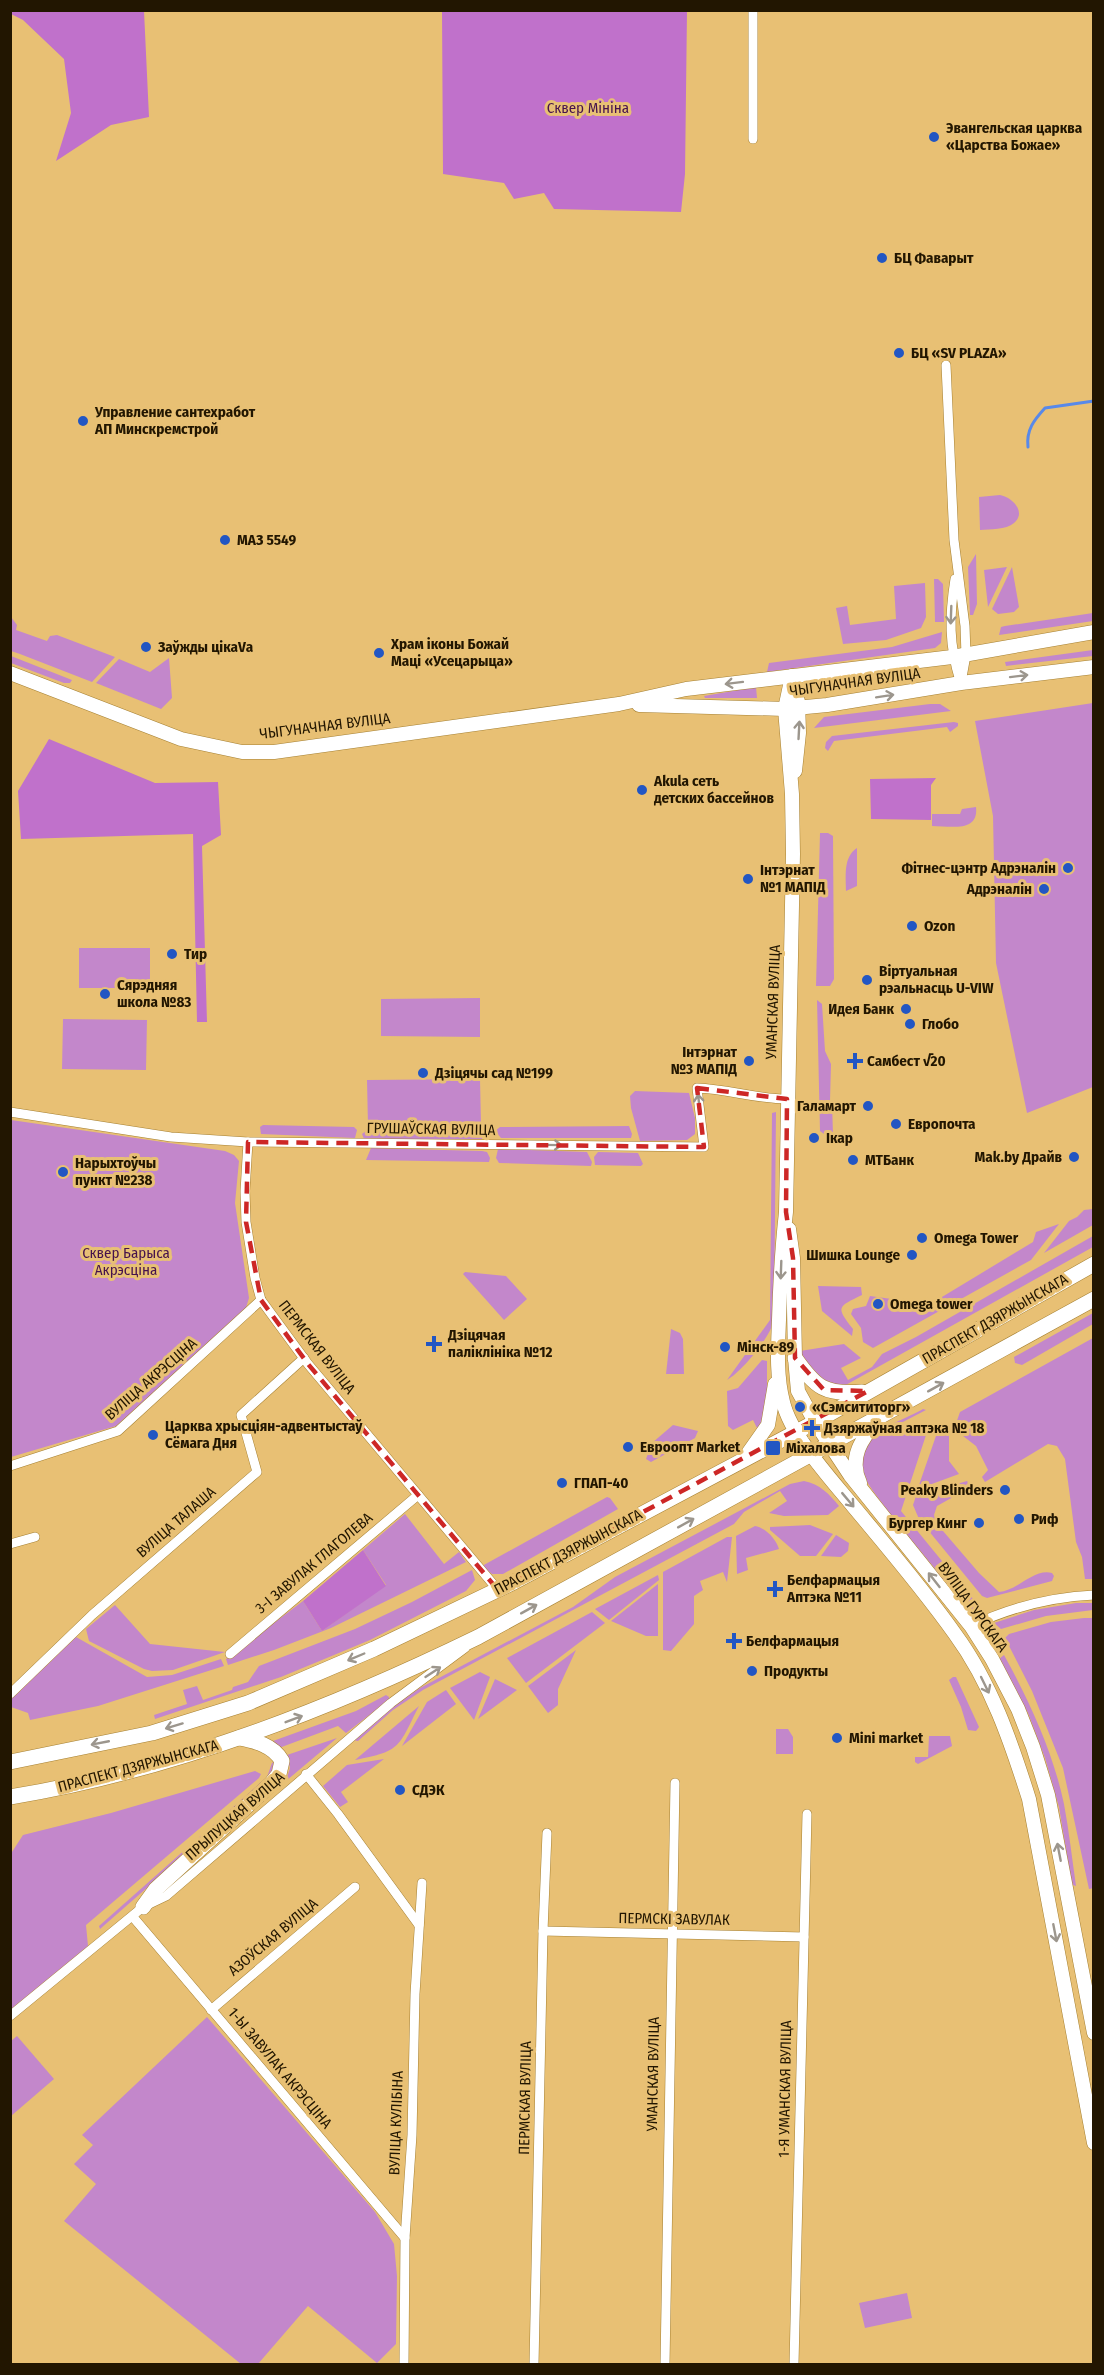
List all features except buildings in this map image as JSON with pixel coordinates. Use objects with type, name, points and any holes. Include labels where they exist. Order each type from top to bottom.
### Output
[{"type":"main road","name":"ЧЫГУНАЧНАЯ ВУЛІЦА","points":[[10,673],[181,738],[242,752],[294,749],[619,704],[686,689],[959,656],[1094,632]]},
{"type":"main road","name":"ЧЫГУНАЧНАЯ ВУЛІЦА","points":[[619,704],[709,709],[800,708],[961,683],[1094,667]]},
{"type":"main road","name":"УМАНСКАЯ ВУЛІЦА","points":[[792,676],[800,708],[800,733],[792,794]]},
{"type":"main road","name":"УМАНСКАЯ ВУЛІЦА","points":[[792,676],[784,709],[792,794],[793,854],[786,1212],[781,1254],[777,1364],[783,1403],[797,1431]]},
{"type":"main road","name":"УМАНСКАЯ ВУЛІЦА","points":[[786,1212],[793,1258],[798,1390],[829,1444]]},
{"type":"main road","name":"ПРАСПЕКТ ДЗЯРЖЫНСКАГА","points":[[10,1762],[152,1733],[248,1703],[374,1649],[498,1590],[815,1422],[1094,1263]]},
{"type":"main road","name":"ПРАСПЕКТ ДЗЯРЖЫНСКАГА","points":[[10,1797],[58,1789],[119,1774],[238,1738],[288,1721],[392,1679],[478,1637],[1094,1299]]},
{"type":"main road","points":[[795,1358],[808,1378],[824,1390],[842,1394],[868,1391]]},
{"type":"main road","points":[[744,1459],[768,1425],[777,1364]]},
{"type":"main road","points":[[867,1498],[856,1474],[855,1460],[862,1438],[878,1419]]},
{"type":"main road","name":"ВУЛІЦА ГУРСКАГА","points":[[797,1431],[812,1454],[956,1635],[977,1668],[1000,1717],[1029,1799],[1094,2143]]},
{"type":"main road","name":"ВУЛІЦА ГУРСКАГА","points":[[829,1444],[867,1498],[971,1626],[992,1659],[1018,1708],[1048,1795],[1094,2033]]},
{"type":"main road","points":[[956,1635],[971,1626]]},
{"type":"main road","points":[[1000,1717],[1018,1708]]},
{"type":"main road","points":[[138,1912],[156,1889],[271,1784],[279,1774],[282,1761],[279,1754],[256,1742],[238,1738]]},
{"type":"main road","points":[[10,1755],[48,1754]]},
{"type":"main road","points":[[10,1803],[58,1789]]},
{"type":"main road","points":[[1046,1886],[1065,1882]]},
{"type":"main road","points":[[1049,1903],[1068,1899]]},
{"type":"street","points":[[753,10],[753,139]]},
{"type":"street","points":[[946,365],[956,573],[963,608],[959,656]]},
{"type":"street","points":[[956,573],[950,609],[959,656],[961,683]]},
{"type":"street","name":"ГРУШАЎСКАЯ ВУЛІЦА","points":[[10,1112],[176,1138],[248,1143],[704,1147],[697,1088],[721,1089],[768,1099],[787,1100]]},
{"type":"street","name":"ПЕРМСКАЯ ВУЛІЦА","points":[[248,1143],[246,1222],[261,1300],[304,1358],[498,1590]]},
{"type":"street","name":"ВУЛІЦА АКРЭСЦІНА","points":[[10,1466],[118,1431],[261,1300]]},
{"type":"street","name":"ВУЛІЦА ТАЛАША","points":[[10,1694],[92,1615],[257,1472],[241,1415],[304,1358]]},
{"type":"street","name":"3-І ЗАВУЛАК ГЛАГОЛЕВА","points":[[230,1654],[418,1495]]},
{"type":"street","points":[[10,1544],[35,1537]]},
{"type":"street","points":[[971,1626],[1015,1609],[1048,1601],[1094,1595]]},
{"type":"street","name":"ПРЫЛУЦКАЯ ВУЛІЦА","points":[[10,2016],[91,1948],[138,1912],[166,1896],[391,1703],[478,1637]]},
{"type":"street","points":[[306,1774],[420,1924]]},
{"type":"street","name":"УМАНСКАЯ ВУЛІЦА","points":[[665,2364],[675,1783]]},
{"type":"street","name":"1-Я УМАНСКАЯ ВУЛІЦА","points":[[794,2364],[807,1814]]},
{"type":"street","name":"ПЕРМСКАЯ ВУЛІЦА","points":[[534,2364],[547,1833]]},
{"type":"street","name":"ВУЛІЦА КУЛІБІНА","points":[[404,2364],[405,2238],[412,2135],[422,1883]]},
{"type":"street","name":"АЗОЎСКАЯ ВУЛІЦА","points":[[211,2010],[355,1887]]},
{"type":"street","name":"1-Ы ЗАВУЛАК АКРЭСЦІНА","points":[[138,1912],[211,2010],[405,2238]]},
{"type":"street","name":"ПЕРМСКІ ЗАВУЛАК","points":[[543,1931],[804,1937]]},
{"type":"highlighted area","points":[[697,1088],[787,1099],[786,1212],[793,1258],[795,1358],[824,1390],[868,1391],[498,1590],[308,1364],[261,1300],[246,1222],[248,1142],[704,1147]]},
{"type":"green space","points":[[10,11],[144,11],[149,117],[111,125],[56,161],[71,113],[64,59],[23,20],[11,14]]},
{"type":"green space","name":"Сквер Мініна","points":[[442,11],[687,11],[685,174],[681,212],[554,209],[544,193],[514,199],[504,183],[443,174]]},
{"type":"green space","points":[[1005,496],[1016,506],[1018,519],[1007,527],[980,530],[979,497]]},
{"type":"green space","points":[[976,554],[977,604],[973,615],[970,615],[968,567]]},
{"type":"green space","points":[[1007,567],[988,607],[984,570]]},
{"type":"green space","points":[[1012,567],[1019,607],[1014,612],[998,614],[992,609]]},
{"type":"green space","points":[[934,579],[938,579],[943,584],[944,622],[935,622]]},
{"type":"green space","points":[[925,583],[926,617],[921,628],[886,640],[843,644],[836,608],[847,606],[850,625],[896,619],[894,586]]},
{"type":"green space","points":[[1093,613],[1093,621],[999,635],[1001,627],[1005,626]]},
{"type":"green space","points":[[11,617],[17,625],[16,630],[47,641],[50,636],[57,635],[115,657],[92,682],[11,651]]},
{"type":"green space","points":[[942,632],[941,643],[935,648],[767,672],[769,663],[892,647]]},
{"type":"green space","points":[[1093,650],[1093,656],[1006,666],[1005,662]]},
{"type":"green space","points":[[11,656],[72,680],[70,683],[64,683],[11,663]]},
{"type":"green space","points":[[169,658],[172,698],[161,709],[96,683],[119,659],[150,672]]},
{"type":"green space","points":[[756,687],[757,698],[705,698],[704,696]]},
{"type":"green space","points":[[1093,703],[1093,1087],[1027,1113],[996,963],[993,816],[975,721]]},
{"type":"green space","points":[[940,704],[951,711],[814,728],[824,717]]},
{"type":"green space","points":[[958,723],[958,726],[950,732],[947,727],[834,741],[828,751],[825,748],[826,742],[832,736]]},
{"type":"green space","points":[[49,739],[155,783],[218,782],[221,835],[202,846],[207,1022],[197,1022],[193,834],[21,839],[18,791]]},
{"type":"green space","points":[[936,778],[931,785],[931,820],[871,819],[870,779]]},
{"type":"green space","points":[[976,807],[976,815],[968,824],[955,827],[932,826],[932,814],[960,814],[962,809]]},
{"type":"green space","points":[[820,833],[833,836],[834,979],[830,986],[816,986]]},
{"type":"green space","points":[[857,848],[857,886],[846,891],[847,862],[849,856]]},
{"type":"green space","points":[[79,948],[150,948],[150,988],[79,988]]},
{"type":"green space","points":[[480,998],[480,1037],[381,1036],[381,999]]},
{"type":"green space","points":[[817,1000],[822,1004],[825,1051],[831,1064],[830,1101],[832,1102],[833,1135],[820,1131]]},
{"type":"green space","points":[[63,1019],[147,1020],[146,1070],[62,1069]]},
{"type":"green space","points":[[480,1079],[481,1125],[368,1126],[367,1080]]},
{"type":"green space","points":[[635,1091],[689,1093],[695,1118],[695,1134],[687,1140],[640,1141],[631,1108],[630,1096]]},
{"type":"green space","points":[[776,1112],[774,1320],[768,1335],[755,1353],[740,1370],[727,1380],[770,1320],[772,1113]]},
{"type":"green space","name":"Сквер Барыса Акрэсціна","points":[[11,1120],[225,1151],[234,1155],[239,1161],[235,1203],[249,1298],[245,1311],[239,1317],[116,1426],[11,1457]]},
{"type":"green space","points":[[263,1125],[354,1127],[357,1130],[355,1138],[261,1134],[260,1127]]},
{"type":"green space","points":[[629,1126],[631,1138],[501,1138],[495,1131],[500,1127]]},
{"type":"green space","points":[[479,1129],[483,1131],[482,1139],[368,1140],[364,1139],[362,1134],[367,1130]]},
{"type":"green space","points":[[371,1148],[482,1151],[487,1152],[490,1158],[489,1162],[366,1160]]},
{"type":"green space","points":[[498,1149],[587,1152],[592,1162],[591,1166],[499,1163],[496,1158]]},
{"type":"green space","points":[[598,1152],[638,1153],[643,1164],[641,1166],[595,1165],[594,1157]]},
{"type":"green space","points":[[1093,1209],[1093,1225],[1044,1253],[1069,1221],[1084,1210]]},
{"type":"green space","points":[[1059,1224],[1031,1260],[873,1348],[863,1342],[861,1328],[851,1314],[853,1309],[866,1306],[870,1296],[899,1300],[937,1300],[1033,1242],[1036,1232]]},
{"type":"green space","points":[[1093,1236],[1093,1247],[844,1386],[834,1387],[807,1372],[800,1351],[844,1344],[861,1358],[841,1368],[848,1380],[872,1367],[882,1354]]},
{"type":"green space","points":[[465,1272],[506,1276],[527,1299],[504,1320],[463,1274]]},
{"type":"green space","points":[[818,1286],[861,1287],[862,1295],[842,1308],[843,1316],[853,1329],[852,1336],[822,1311]]},
{"type":"green space","points":[[1093,1313],[1093,1324],[1022,1365],[1015,1363],[1014,1357]]},
{"type":"green space","points":[[671,1329],[680,1333],[683,1339],[684,1374],[666,1374]]},
{"type":"green space","points":[[1093,1338],[1094,1579],[1085,1579],[1082,1557],[1076,1542],[1065,1459],[1057,1446],[1048,1444],[985,1482],[982,1477],[988,1470],[976,1446],[954,1429],[960,1412]]},
{"type":"green space","points":[[762,1360],[767,1361],[767,1414],[759,1432],[753,1420],[733,1430],[728,1426],[727,1391],[738,1388]]},
{"type":"green space","points":[[923,1409],[926,1410],[899,1424],[904,1434],[924,1423],[929,1426],[901,1511],[978,1605],[976,1611],[965,1605],[906,1534],[874,1492],[860,1467],[863,1449],[871,1436]]},
{"type":"green space","points":[[673,1425],[698,1431],[695,1438],[651,1462],[646,1459],[652,1443]]},
{"type":"green space","points":[[937,1433],[949,1435],[949,1461],[959,1474],[921,1488],[919,1485]]},
{"type":"green space","points":[[804,1481],[819,1487],[839,1506],[828,1515],[784,1516],[769,1513],[787,1501],[780,1491],[744,1512],[734,1524],[423,1690],[393,1710],[358,1741],[353,1740],[390,1709],[420,1688],[573,1607],[615,1577],[790,1484]]},
{"type":"green space","points":[[967,1481],[971,1487],[937,1506],[934,1515],[937,1524],[979,1573],[999,1592],[1006,1591],[1045,1572],[1052,1573],[1054,1576],[1052,1581],[987,1598],[982,1596],[919,1519],[913,1505],[916,1496]]},
{"type":"green space","points":[[607,1497],[618,1509],[503,1574],[492,1574],[482,1566]]},
{"type":"green space","points":[[405,1514],[444,1564],[459,1552],[466,1562],[331,1628],[228,1665],[226,1659],[303,1601],[322,1631],[386,1585],[363,1550]]},
{"type":"green space","points":[[810,1525],[833,1534],[816,1556],[800,1556],[770,1530],[770,1527]]},
{"type":"green space","points":[[755,1526],[770,1535],[776,1541],[779,1549],[746,1558],[748,1570],[737,1574],[736,1536]]},
{"type":"green space","points":[[836,1535],[849,1543],[848,1551],[841,1557],[821,1556]]},
{"type":"green space","points":[[727,1537],[732,1537],[727,1582],[723,1572],[700,1581],[703,1590],[694,1596],[694,1624],[671,1651],[663,1650],[663,1572]]},
{"type":"green space","points":[[363,1550],[386,1586],[322,1631],[303,1601]]},
{"type":"green space","points":[[472,1570],[475,1580],[466,1591],[370,1640],[281,1677],[155,1719],[154,1715],[187,1704],[183,1690],[197,1686],[203,1700],[232,1690],[233,1687],[248,1682],[259,1666],[355,1629]]},
{"type":"green space","points":[[658,1575],[659,1580],[609,1620],[595,1609]]},
{"type":"green space","points":[[658,1584],[658,1636],[646,1636],[611,1621]]},
{"type":"green space","points":[[1076,1603],[1093,1603],[1093,1610],[1046,1616],[1001,1629],[994,1623],[1034,1610]]},
{"type":"green space","points":[[115,1605],[150,1644],[225,1652],[173,1670],[144,1669],[89,1641],[86,1629]]},
{"type":"green space","points":[[592,1612],[605,1623],[526,1683],[507,1658]]},
{"type":"green space","points":[[1094,1618],[1094,1888],[1089,1889],[1063,1768],[1032,1691],[1005,1638],[1009,1634],[1051,1622]]},
{"type":"green space","points":[[76,1637],[147,1677],[172,1675],[221,1659],[224,1666],[98,1706],[30,1720],[28,1713],[11,1707],[11,1699]]},
{"type":"green space","points":[[576,1650],[558,1689],[558,1705],[548,1713],[528,1686]]},
{"type":"green space","points":[[1004,1655],[1032,1709],[1054,1765],[1064,1804],[1076,1886],[1071,1880],[1059,1807],[1045,1758],[1028,1713],[999,1659]]},
{"type":"green space","points":[[480,1672],[490,1677],[474,1720],[450,1688]]},
{"type":"green space","points":[[956,1677],[979,1727],[976,1731],[968,1730],[949,1680]]},
{"type":"green space","points":[[495,1679],[517,1690],[478,1719]]},
{"type":"green space","points":[[446,1690],[456,1704],[402,1746],[427,1702]]},
{"type":"green space","points":[[386,1695],[389,1700],[346,1733],[338,1726],[279,1748],[273,1741],[356,1711]]},
{"type":"green space","points":[[419,1706],[397,1745],[382,1754],[355,1760]]},
{"type":"green space","points":[[776,1729],[788,1729],[793,1737],[793,1754],[776,1754]]},
{"type":"green space","points":[[929,1736],[950,1736],[952,1746],[918,1764],[915,1762],[915,1757],[928,1757]]},
{"type":"green space","points":[[337,1738],[286,1781],[290,1768],[287,1755]]},
{"type":"green space","points":[[384,1759],[341,1792],[348,1802],[340,1807],[323,1786],[347,1765]]},
{"type":"green space","points":[[277,1760],[271,1779],[100,1929],[99,1926],[267,1777],[272,1763]]},
{"type":"green space","points":[[255,1771],[261,1774],[259,1778],[86,1925],[88,1946],[11,2012],[10,1855],[23,1835],[111,1813]]},
{"type":"green space","points":[[207,2017],[375,2212],[394,2244],[397,2276],[396,2344],[377,2363],[308,2306],[258,2364],[241,2364],[64,2221],[96,2184],[74,2164],[93,2145],[82,2135]]},
{"type":"green space","points":[[17,2036],[54,2079],[11,2116],[11,2041]]},
{"type":"green space","points":[[907,2293],[912,2318],[865,2328],[859,2303]]},
{"type":"waterway","points":[[1028,447],[1028,435],[1037,417],[1045,408],[1094,401]]},
{"type":"place","name":"Эвангельская царква «Царства Божае»","points":[[934,137]]},
{"type":"place","name":"БЦ Фаварыт","points":[[882,258]]},
{"type":"place","name":"БЦ «SV PLAZA»","points":[[899,353]]},
{"type":"place","name":"Управление сантехработ АП Минскремстрой","points":[[83,421]]},
{"type":"place","name":"МАЗ 5549","points":[[225,540]]},
{"type":"place","name":"Заўжды цікаVа","points":[[146,647]]},
{"type":"place","name":"Храм іконы Божай Маці «Усецарыца»","points":[[379,653]]},
{"type":"place","name":"Akula сеть детских бассейнов","points":[[642,790]]},
{"type":"place","name":"Фітнес-цэнтр Адрэналін","points":[[1068,868]]},
{"type":"place","name":"Інтэрнат №1 МАПІД","points":[[748,879]]},
{"type":"place","name":"Адрэналін","points":[[1044,889]]},
{"type":"place","name":"Ozon","points":[[912,926]]},
{"type":"place","name":"Тир","points":[[172,954]]},
{"type":"place","name":"Віртуальная рэальнасць U-VIW","points":[[867,980]]},
{"type":"place","name":"Сярэдняя школа №83","points":[[105,994]]},
{"type":"place","name":"Идея Банк","points":[[906,1009]]},
{"type":"place","name":"Глобо","points":[[910,1024]]},
{"type":"place","name":"Інтэрнат №3 МАПІД","points":[[749,1061]]},
{"type":"place","name":"Самбест √20","points":[[855,1061]]},
{"type":"place","name":"Дзіцячы сад №199","points":[[423,1073]]},
{"type":"place","name":"Галамарт","points":[[868,1106]]},
{"type":"place","name":"Европочта","points":[[896,1124]]},
{"type":"place","name":"Ікар","points":[[814,1138]]},
{"type":"place","name":"Маk.by Драйв","points":[[1074,1157]]},
{"type":"place","name":"МТБанк","points":[[853,1160]]},
{"type":"place","name":"Нарыхтоўчы пункт №238","points":[[63,1172]]},
{"type":"place","name":"Omega Tower","points":[[922,1238]]},
{"type":"place","name":"Шишка Lounge","points":[[912,1255]]},
{"type":"place","name":"Omega tower","points":[[878,1304]]},
{"type":"place","name":"Дзіцячая паліклініка №12","points":[[434,1344]]},
{"type":"place","name":"Мінск-89","points":[[725,1347]]},
{"type":"place","name":"«Сэмсититорг»","points":[[800,1407]]},
{"type":"place","name":"Дзяржаўная аптэка № 18","points":[[812,1428]]},
{"type":"place","name":"Царква хрысціян-адвентыстаў Сёмага Дня","points":[[153,1435]]},
{"type":"place","name":"Евроопт Market","points":[[628,1447]]},
{"type":"place","name":"Міхалова","points":[[773,1448]]},
{"type":"place","name":"ГПАП-40","points":[[562,1483]]},
{"type":"place","name":"Peaky Blinders","points":[[1005,1490]]},
{"type":"place","name":"Риф","points":[[1019,1519]]},
{"type":"place","name":"Бургер Кинг","points":[[979,1523]]},
{"type":"place","name":"Белфармацыя Аптэка №11","points":[[775,1589]]},
{"type":"place","name":"Белфармацыя","points":[[734,1641]]},
{"type":"place","name":"Продукты","points":[[752,1671]]},
{"type":"place","name":"Mini market","points":[[837,1738]]},
{"type":"place","name":"СДЭК","points":[[400,1790]]}]
